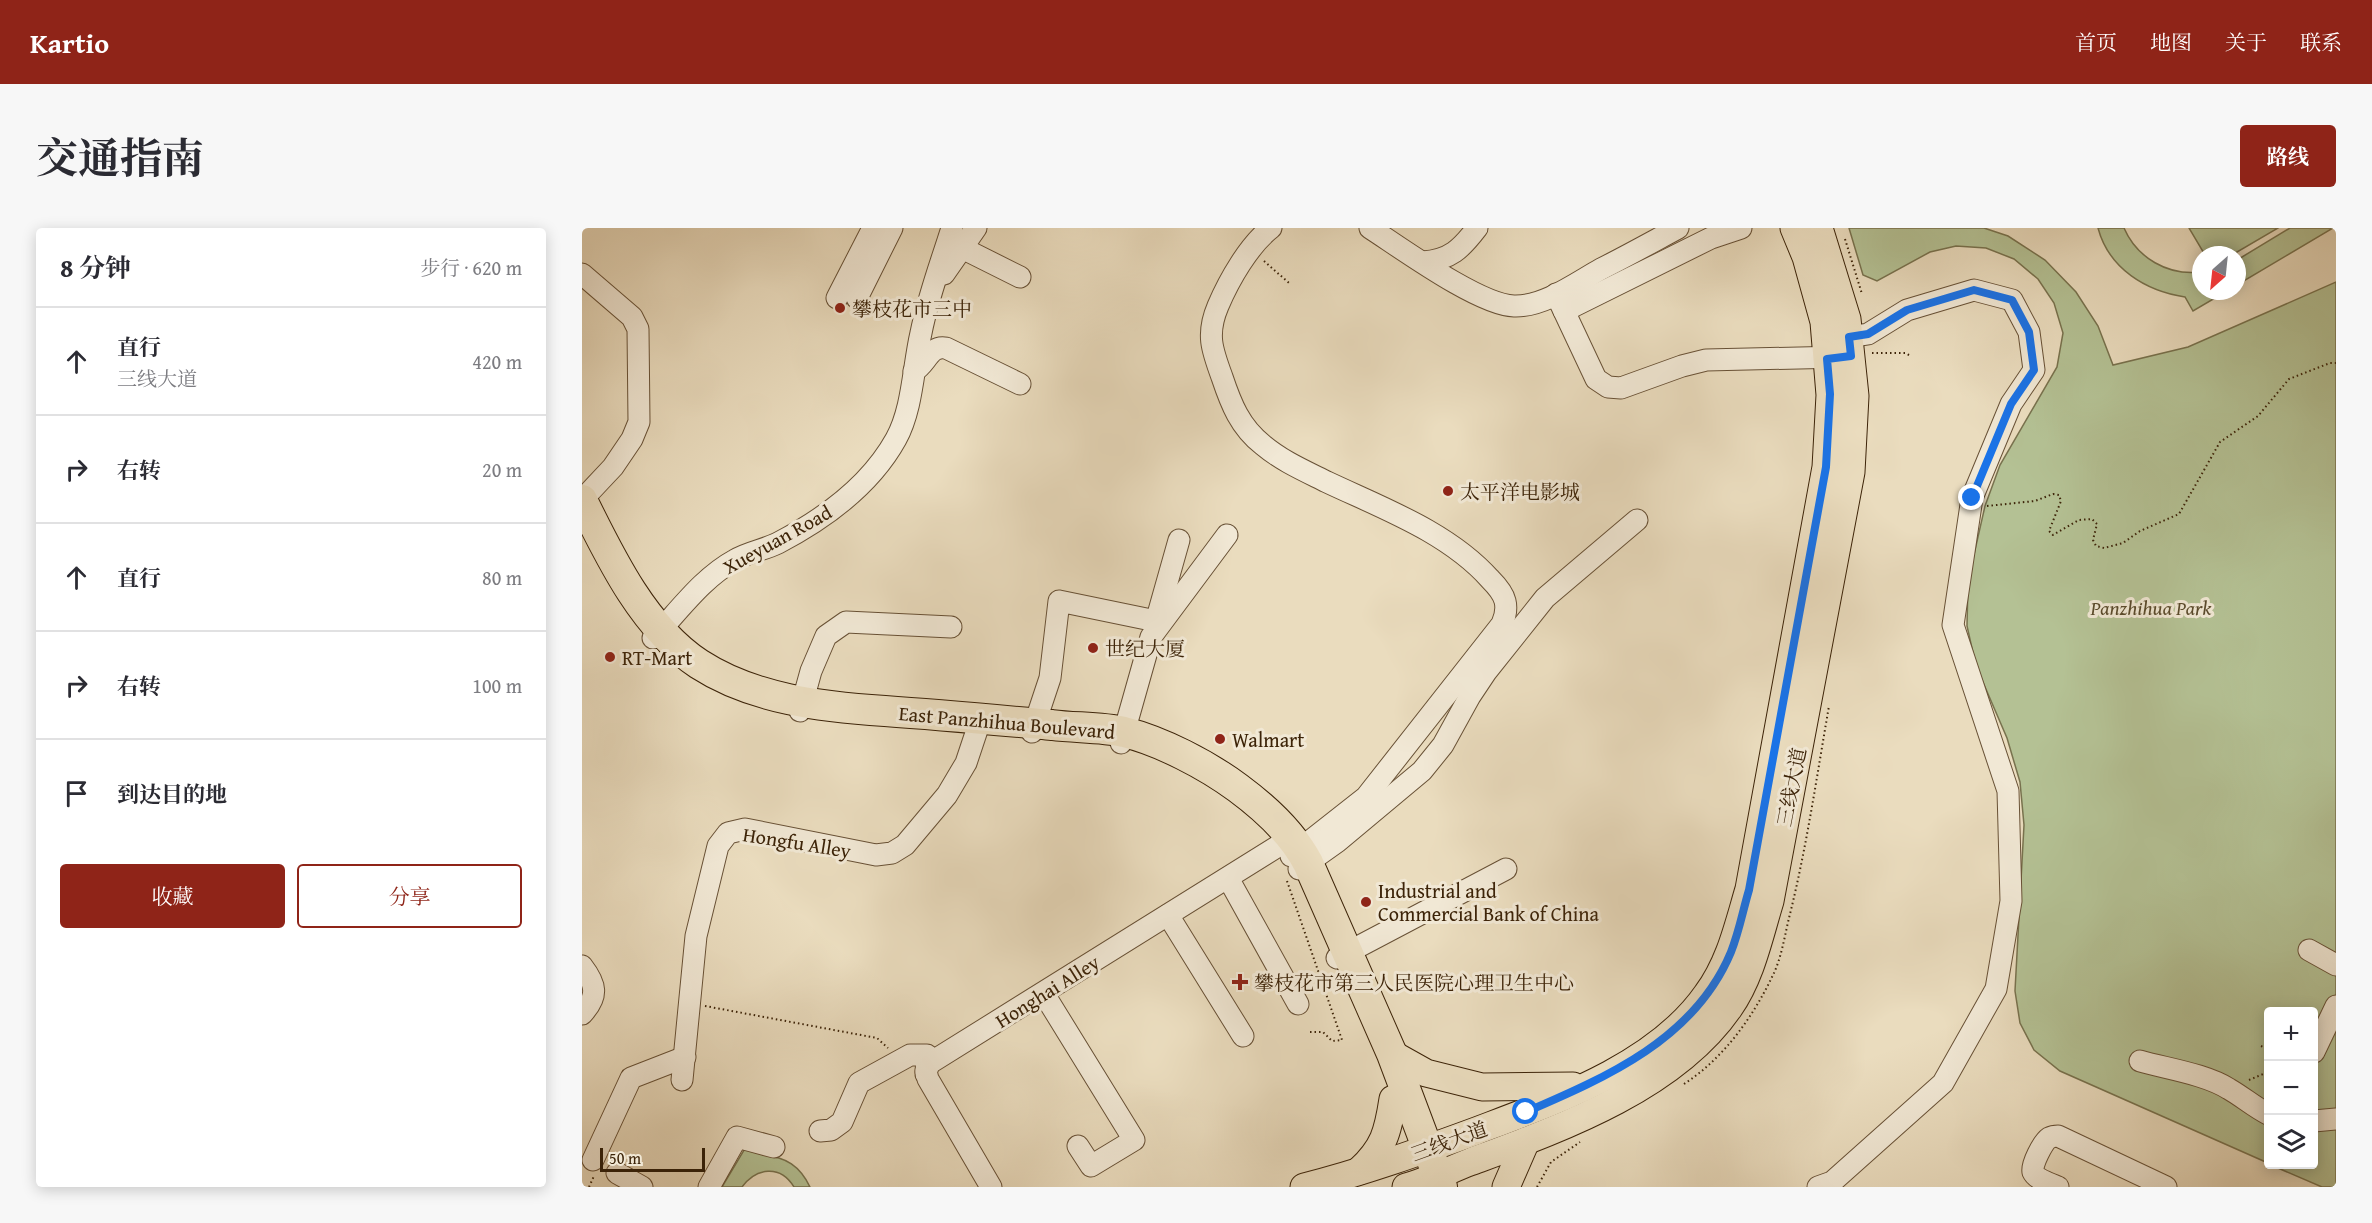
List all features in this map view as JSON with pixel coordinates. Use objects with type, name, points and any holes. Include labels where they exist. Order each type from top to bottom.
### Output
[{"type":"highway","name":"East Panzhihua Boulevard","points":[[582,500],[657,634]]},
{"type":"highway","name":"East Panzhihua Boulevard","points":[[582,524],[620,593],[657,634],[695,673],[741,697],[801,706],[981,717],[1033,728]]},
{"type":"highway","name":"East Panzhihua Boulevard","points":[[801,706],[843,718],[978,727],[1033,728],[1123,737],[1212,782],[1251,810],[1295,860],[1392,1054],[1425,1174]]},
{"type":"highway","name":"East Panzhihua Boulevard","points":[[1342,956],[1393,1099],[1425,1174]]},
{"type":"main road","name":"三线大道","points":[[1794,228],[1806,257],[1824,322],[1849,351]]},
{"type":"main road","name":"三线大道","points":[[1304,1187],[1355,1174],[1425,1174],[1526,1142],[1600,1108],[1656,1078],[1695,1047],[1730,1007],[1752,961],[1770,901],[1851,472],[1855,396],[1849,351],[1848,319],[1820,228]]},
{"type":"main road","name":"三线大道","points":[[1425,1174],[1526,1112],[1586,1086],[1640,1057],[1677,1029],[1707,994],[1731,952],[1749,890],[1826,467],[1830,394],[1849,351]]},
{"type":"main road","points":[[1392,1054],[1426,1073],[1482,1087],[1586,1086]]},
{"type":"main road","points":[[1355,1174],[1382,1145],[1393,1099]]},
{"type":"main road","points":[[1506,1187],[1526,1142]]},
{"type":"street","name":"Xueyuan Road","points":[[657,634],[709,578],[736,559],[775,545],[808,527],[845,501],[881,460],[896,439],[906,415],[921,331],[952,228]]},
{"type":"street","points":[[933,289],[976,228]]},
{"type":"street","points":[[1271,228],[1251,249],[1221,299],[1211,331],[1211,346],[1231,404],[1239,420],[1264,446],[1293,465],[1404,519],[1450,545],[1479,566],[1498,588],[1505,602],[1506,613],[1502,624],[1366,796],[1295,860]]},
{"type":"street","points":[[1370,228],[1473,292],[1496,302],[1514,306],[1560,302],[1711,238],[1741,228]]},
{"type":"street","points":[[1560,302],[1678,228]]},
{"type":"street","points":[[888,229],[880,251],[847,298],[888,229]]},
{"type":"street","points":[[1423,262],[1439,261],[1471,236]]},
{"type":"street","points":[[1471,236],[1462,261],[1464,276],[1473,292]]},
{"type":"street","points":[[962,248],[1020,277]]},
{"type":"street","points":[[582,274],[632,317],[638,329],[639,422],[632,439],[613,467],[582,500]]},
{"type":"street","points":[[1560,302],[1596,379],[1608,387],[1621,388],[1682,366],[1706,360],[1849,351],[1868,334],[1907,310],[1974,290],[2012,300],[2029,332],[2034,370],[2011,404],[1972,498],[1953,625],[2008,792],[2011,901],[1996,989],[1943,1083],[1832,1182],[1818,1187]]},
{"type":"street","points":[[914,371],[921,367],[932,350],[939,346],[1020,384]]},
{"type":"street","points":[[1295,860],[1337,842],[1422,771],[1443,745],[1486,672],[1545,598],[1636,520]]},
{"type":"street","points":[[1153,629],[1227,535]]},
{"type":"street","points":[[1123,737],[1179,540]]},
{"type":"street","points":[[1033,728],[1050,678],[1059,601],[1153,629]]},
{"type":"street","points":[[801,706],[810,671],[826,636],[846,622],[951,627]]},
{"type":"street","name":"Hongfu Alley","points":[[682,1080],[696,936],[718,846],[728,833],[745,829],[876,855],[892,853],[905,845],[947,795],[966,763],[978,727]]},
{"type":"street","name":"Honghai Alley","points":[[926,1075],[930,1063],[985,1034],[1228,878],[1295,860]]},
{"type":"street","points":[[1342,956],[1506,869]]},
{"type":"street","points":[[1228,878],[1298,1004]]},
{"type":"street","points":[[1168,915],[1243,1035]]},
{"type":"street","points":[[2309,950],[2336,965]]},
{"type":"street","points":[[582,966],[592,978],[595,993],[582,1014]]},
{"type":"street","points":[[1044,994],[1134,1140],[1091,1167],[1078,1146]]},
{"type":"street","points":[[2318,1042],[2336,1006]]},
{"type":"street","points":[[820,1131],[831,1130],[842,1122],[859,1083],[910,1055],[927,1055],[926,1075],[991,1187]]},
{"type":"street","points":[[593,1160],[632,1078],[685,1057]]},
{"type":"street","points":[[2140,1061],[2202,1076],[2229,1089],[2264,1112]]},
{"type":"street","points":[[2318,1121],[2336,1119]]},
{"type":"street","points":[[2058,1187],[2036,1176],[2033,1172],[2033,1166],[2051,1136],[2058,1136],[2166,1187]]},
{"type":"street","points":[[709,1187],[737,1137],[774,1147]]},
{"type":"street","points":[[617,1173],[642,1187]]},
{"type":"path","points":[[1251,249],[1289,283]]},
{"type":"path","points":[[1849,351],[1905,353],[1911,356]]},
{"type":"path","points":[[1984,506],[2035,501],[2053,494],[2060,495],[2061,501],[2049,531],[2053,536],[2079,520],[2092,519],[2097,524],[2093,540],[2096,546],[2104,548],[2122,543],[2140,531],[2179,514],[2220,442],[2258,416],[2289,380],[2330,363],[2336,363]]},
{"type":"path","points":[[1295,860],[1342,1040],[1332,1041],[1323,1032],[1310,1032]]},
{"type":"path","points":[[690,1004],[877,1038],[888,1048],[898,1049],[910,1055]]},
{"type":"green space","name":"Panzhihua Park","points":[[1849,228],[1984,228],[2008,236],[2045,260],[2076,292],[2098,326],[2113,365],[2188,347],[2336,282],[2336,1187],[2322,1187],[2280,1169],[2318,1169],[2318,1007],[2264,1007],[2264,1161],[2060,1071],[2034,1050],[2020,1023],[2015,991],[2024,825],[2020,782],[2007,738],[1976,666],[1967,626],[1968,581],[1985,506],[2000,465],[2057,367],[2063,333],[2054,303],[2038,279],[2014,259],[1986,248],[1956,246],[1930,252],[1877,281],[1863,275]]},
{"type":"green space","points":[[2098,228],[2124,228],[2137,248],[2155,263],[2177,271],[2192,272],[2192,300],[2212,300],[2193,311],[2185,297],[2156,289],[2131,276],[2120,266],[2103,242]]},
{"type":"green space","points":[[2189,228],[2278,228],[2246,247],[2200,246]]},
{"type":"green space","points":[[2290,228],[2333,228],[2246,280],[2246,255]]},
{"type":"green space","points":[[753,1135],[763,1155],[785,1160],[797,1168],[810,1187],[794,1187],[782,1175],[768,1171],[754,1176],[742,1187],[722,1187]]},
{"type":"place","name":"攀枝花市三中","points":[[840,308]]},
{"type":"place","name":"太平洋电影城","points":[[1448,491]]},
{"type":"place","name":"世纪大厦","points":[[1093,648]]},
{"type":"place","name":"RT-Mart","points":[[610,657]]},
{"type":"place","name":"Walmart","points":[[1220,739]]},
{"type":"place","name":"Industrial and Commercial Bank of China","points":[[1366,902]]},
{"type":"place","name":"攀枝花市第三人民医院心理卫生中心","points":[[1240,982]]},
{"type":"route","points":[[1526,1112],[1586,1086],[1640,1057],[1677,1029],[1707,994],[1731,952],[1749,890],[1826,467],[1830,394],[1827,359],[1851,356],[1849,337],[1868,334],[1907,310],[1944,297],[1974,290],[2012,300],[2029,332],[2034,370],[2011,404],[1972,498]]}]
